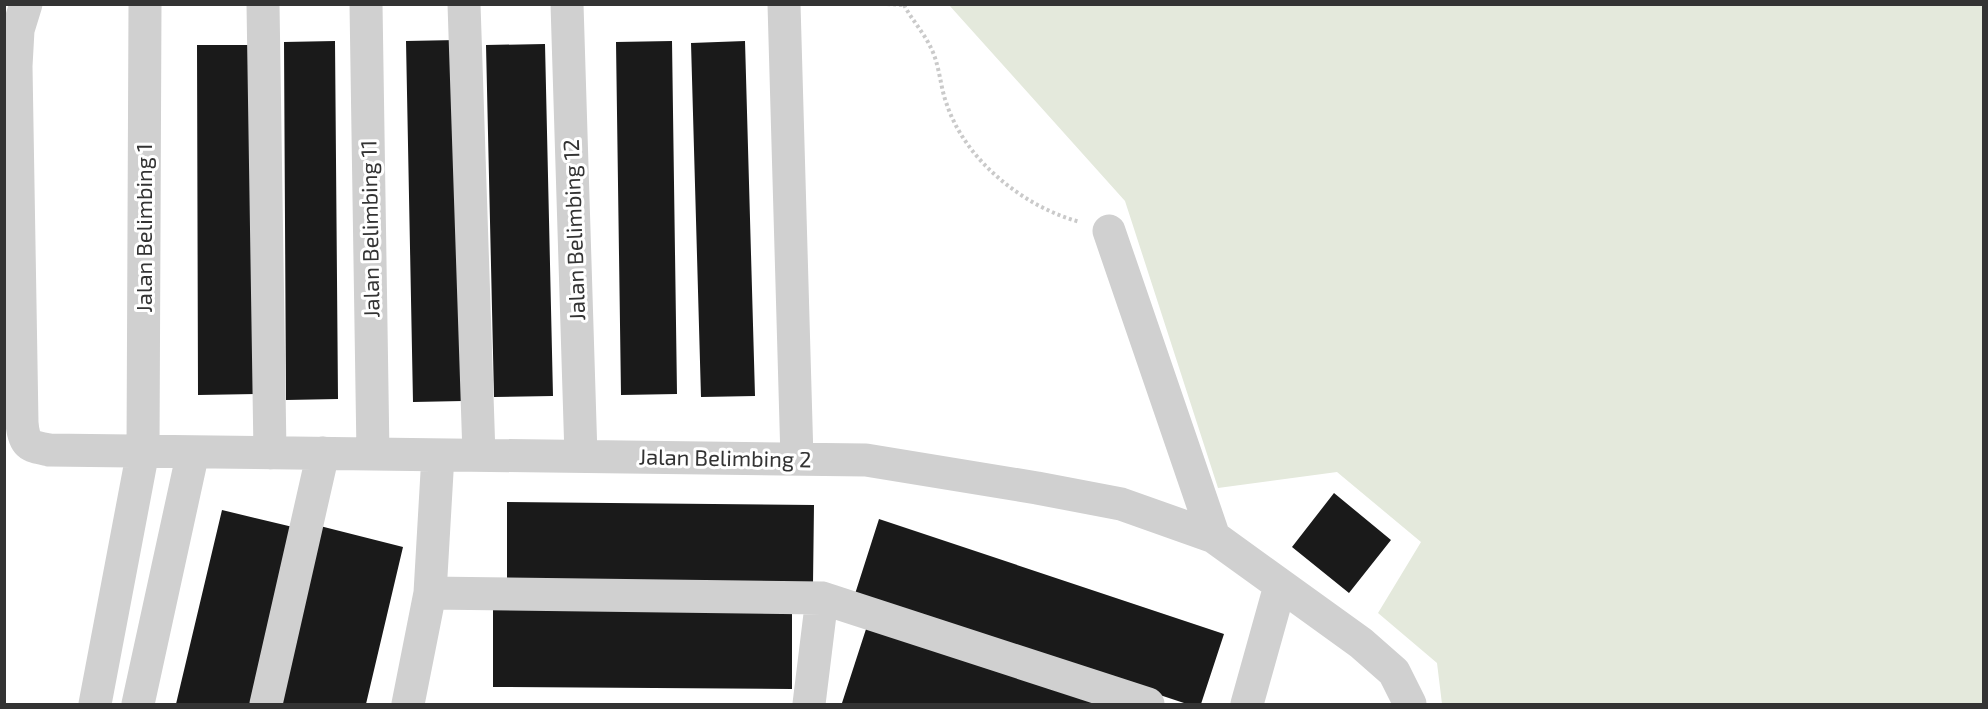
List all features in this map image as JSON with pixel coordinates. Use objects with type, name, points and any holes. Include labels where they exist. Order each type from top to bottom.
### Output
[{"type":"street","name":"Jalan Belimbing 2","points":[[26,4],[18,30],[16,66],[23,433],[31,446],[50,450],[144,452],[866,460],[1037,488],[1120,504],[1214,537],[1361,643],[1394,672]]},
{"type":"street","name":"Jalan Belimbing 1","points":[[95,705],[144,452],[145,4]]},
{"type":"street","points":[[263,4],[270,453]]},
{"type":"street","name":"Jalan Belimbing 11","points":[[366,4],[373,454]]},
{"type":"street","points":[[464,4],[479,455]]},
{"type":"street","name":"Jalan Belimbing 12","points":[[567,4],[581,456]]},
{"type":"street","points":[[784,4],[797,459]]},
{"type":"street","points":[[1109,231],[1214,537]]},
{"type":"street","points":[[138,705],[193,452]]},
{"type":"street","points":[[266,705],[323,453]]},
{"type":"street","points":[[408,705],[430,593],[438,455]]},
{"type":"street","points":[[1247,705],[1281,586]]},
{"type":"street","points":[[430,593],[822,598],[1148,705]]},
{"type":"street","points":[[808,705],[822,598]]},
{"type":"street","points":[[1385,705],[1394,672]]},
{"type":"street","points":[[1394,672],[1410,705]]},
{"type":"path","points":[[887,4],[904,5],[931,47],[947,106],[960,133],[975,155],[991,172],[1023,196],[1059,216],[1109,231]]},
{"type":"shaded area","points":[[949,5],[1983,5],[1983,704],[1442,704],[1437,663],[1378,613],[1421,542],[1337,472],[1218,488],[1125,201]]},
{"type":"building","points":[[457,40],[463,401],[413,402],[406,41]]},
{"type":"building","points":[[335,41],[338,399],[286,400],[284,42]]},
{"type":"building","points":[[672,41],[677,394],[621,395],[616,42]]},
{"type":"building","points":[[745,41],[755,396],[701,397],[691,43]]},
{"type":"building","points":[[545,44],[553,396],[494,397],[486,45]]},
{"type":"building","points":[[197,45],[255,45],[256,394],[198,395]]},
{"type":"building","points":[[1334,493],[1391,540],[1349,593],[1292,547]]},
{"type":"building","points":[[507,502],[814,505],[813,584],[507,581]]},
{"type":"building","points":[[222,510],[297,528],[255,704],[176,704]]},
{"type":"building","points":[[879,519],[1224,634],[1201,704],[1187,704],[855,594]]},
{"type":"building","points":[[320,526],[403,547],[366,704],[278,704]]},
{"type":"building","points":[[493,605],[792,606],[792,689],[493,687]]},
{"type":"building","points":[[867,626],[1100,704],[842,703]]}]
